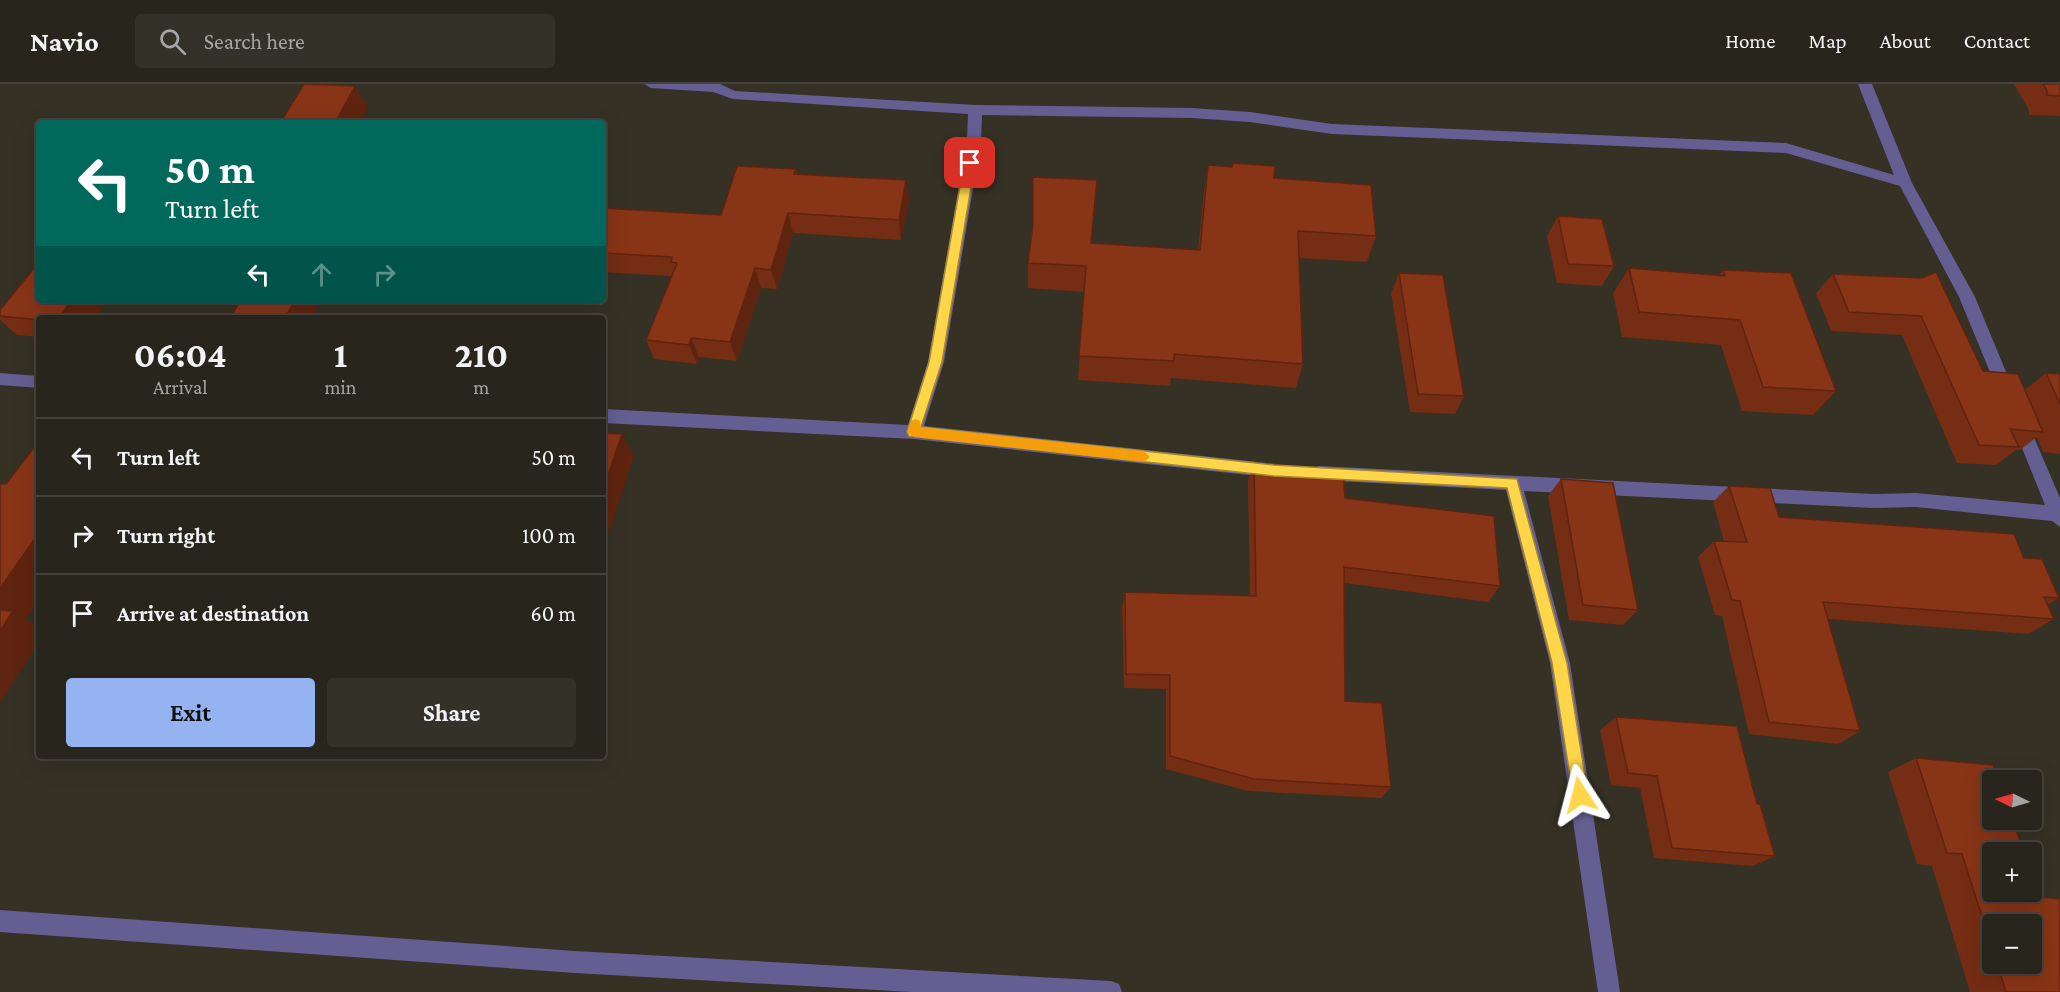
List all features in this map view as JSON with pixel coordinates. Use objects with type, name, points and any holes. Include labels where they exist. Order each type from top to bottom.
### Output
[{"type":"street","points":[[651,84],[714,86],[733,95],[975,110],[1192,113],[1250,117],[1332,129],[1786,148],[1905,183]]},
{"type":"street","points":[[606,416],[914,432],[1274,471],[1874,501],[1916,500],[2059,516],[1967,297],[1905,183],[1865,84]]},
{"type":"street","points":[[914,432],[936,362],[974,141],[975,110]]},
{"type":"street","points":[[0,379],[36,382]]},
{"type":"street","points":[[1513,483],[1560,663],[1609,992]]},
{"type":"street","points":[[0,921],[575,962],[1111,992]]},
{"type":"building","points":[[304,84],[355,86],[337,120],[282,120]]},
{"type":"building","points":[[2043,84],[2060,84],[2060,96],[2047,95]]},
{"type":"building","points":[[1233,163],[1275,166],[1274,178],[1371,185],[1376,236],[1298,231],[1303,364],[1174,354],[1174,361],[1079,356],[1086,266],[1028,263],[1033,224],[1033,177],[1097,180],[1091,243],[1200,250],[1208,165],[1232,167]]},
{"type":"building","points":[[737,166],[796,169],[794,174],[906,180],[899,220],[788,213],[771,270],[755,268],[730,342],[691,338],[689,345],[646,340],[677,263],[671,262],[672,257],[606,253],[606,208],[721,215]]},
{"type":"building","points":[[1558,216],[1602,219],[1614,266],[1568,264]]},
{"type":"building","points":[[36,266],[36,303],[70,303],[60,315],[36,315],[36,320],[0,316],[0,310]]},
{"type":"building","points":[[1629,268],[1725,276],[1723,270],[1791,273],[1836,391],[1763,387],[1740,320],[1639,312]]},
{"type":"building","points":[[1936,272],[1983,371],[2018,374],[2043,432],[2010,429],[2019,447],[1979,445],[1921,316],[1849,312],[1833,274],[1922,278]]},
{"type":"building","points":[[1399,273],[1443,275],[1464,396],[1418,394]]},
{"type":"building","points":[[239,303],[293,303],[287,315],[232,315]]},
{"type":"building","points":[[2046,373],[2060,374],[2060,404]]},
{"type":"building","points":[[606,433],[622,434],[606,481]]},
{"type":"building","points":[[36,445],[36,537],[0,588],[0,484],[6,484]]},
{"type":"building","points":[[1254,463],[1343,470],[1345,498],[1494,516],[1500,586],[1344,567],[1345,701],[1382,703],[1391,787],[1254,779],[1170,756],[1170,675],[1126,674],[1125,592],[1256,596]]},
{"type":"building","points":[[1561,479],[1613,483],[1638,610],[1583,605]]},
{"type":"building","points":[[1729,486],[1770,488],[1779,517],[2014,534],[2024,558],[2042,559],[2059,598],[2044,597],[2054,619],[1823,602],[1860,731],[1769,722],[1740,601],[1732,600],[1714,541],[1747,542]]},
{"type":"building","points":[[0,610],[13,611],[0,631]]},
{"type":"building","points":[[1616,717],[1737,726],[1757,804],[1760,804],[1775,856],[1672,848],[1657,776],[1628,773]]},
{"type":"building","points":[[1916,758],[1993,765],[1995,770],[1982,770],[1982,830],[2016,830],[2020,842],[1982,842],[1982,902],[2042,902],[2042,897],[2060,899],[2060,992],[2006,992],[2000,974],[2042,974],[2042,914],[1982,914],[1982,917],[1962,854],[1947,853]]},
{"type":"slow traffic","points":[[916,425],[914,432],[1144,457]]},
{"type":"route","points":[[970,163],[936,362],[914,432],[1274,471],[1513,483],[1560,663],[1580,795]]}]
